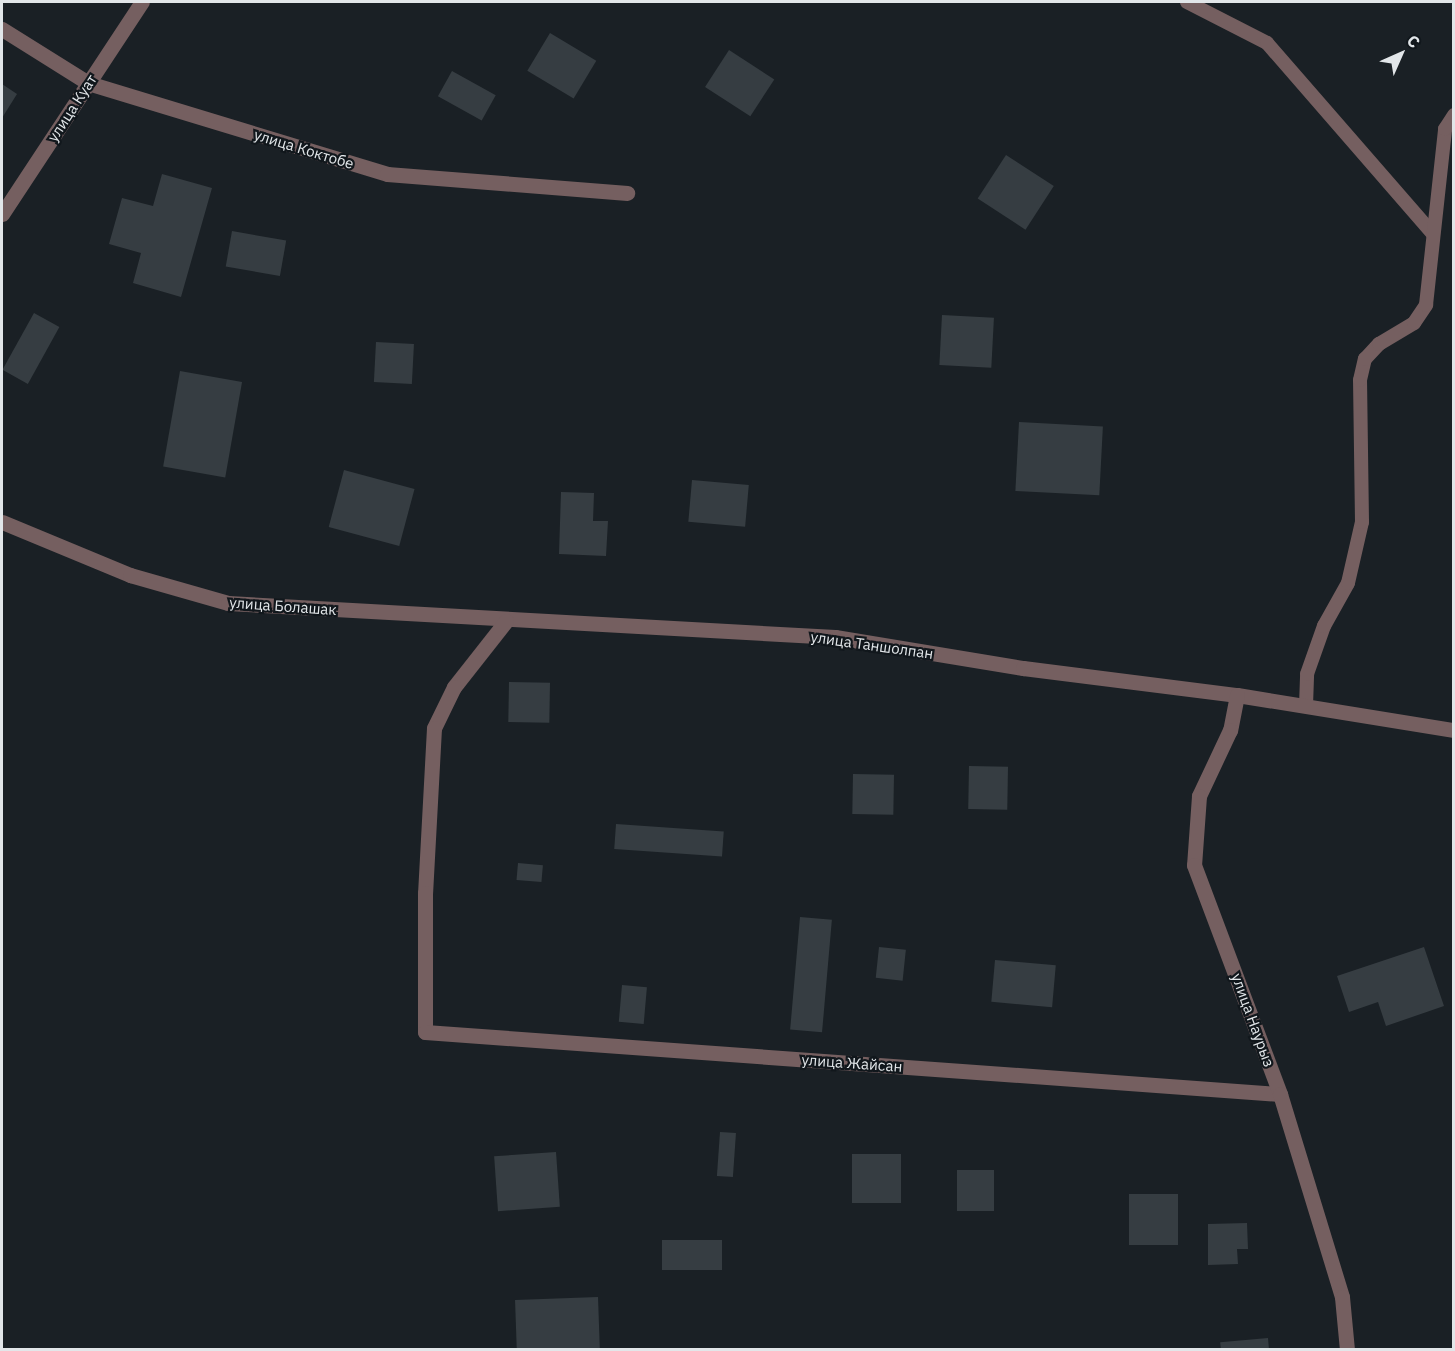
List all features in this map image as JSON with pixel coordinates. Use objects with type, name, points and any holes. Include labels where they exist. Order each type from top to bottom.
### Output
[{"type":"street","name":"улица Куат","points":[[2,214],[142,2]]},
{"type":"street","name":"улица Коктобе","points":[[2,29],[88,83],[387,174],[627,193]]},
{"type":"street","name":"улица Болашак","points":[[2,522],[130,574],[228,603],[506,621]]},
{"type":"street","name":"улица Таншолпан","points":[[506,621],[835,637],[1023,668],[1237,695],[1454,730]]},
{"type":"street","name":"улица Жайсан","points":[[506,621],[454,687],[434,728],[425,893],[425,1032],[1280,1094]]},
{"type":"street","name":"улица Наурыз","points":[[1237,695],[1230,730],[1199,796],[1194,865],[1280,1094],[1342,1297],[1347,1350]]},
{"type":"lane","points":[[1187,2],[1267,43],[1433,234]]},
{"type":"lane","points":[[1306,706],[1311,660],[1324,626],[1347,583],[1362,522],[1360,380],[1365,359],[1379,344],[1414,323],[1426,305],[1445,129],[1454,116]]},
{"type":"building","points":[[550,33],[596,61],[574,99],[527,71]]},
{"type":"building","points":[[729,50],[774,79],[750,116],[705,87]]},
{"type":"building","points":[[452,71],[496,95],[482,121],[438,96]]},
{"type":"building","points":[[2,84],[17,94],[2,118]]},
{"type":"building","points":[[1006,155],[1054,186],[1025,230],[978,199]]},
{"type":"building","points":[[162,174],[212,188],[181,297],[133,283],[141,253],[109,244],[122,198],[153,206]]},
{"type":"building","points":[[232,231],[286,241],[280,276],[226,266]]},
{"type":"building","points":[[34,313],[59,327],[28,384],[2,370]]},
{"type":"building","points":[[942,315],[994,318],[991,368],[939,365]]},
{"type":"building","points":[[376,342],[414,344],[412,384],[374,382]]},
{"type":"building","points":[[180,371],[242,382],[225,477],[163,467]]},
{"type":"building","points":[[1019,422],[1103,426],[1099,495],[1015,491]]},
{"type":"building","points":[[344,470],[415,489],[399,546],[329,527]]},
{"type":"building","points":[[692,480],[749,485],[745,527],[688,522]]},
{"type":"building","points":[[561,492],[594,493],[593,521],[608,521],[606,556],[559,554]]},
{"type":"building","points":[[509,682],[550,683],[549,723],[508,722]]},
{"type":"building","points":[[969,766],[1008,767],[1007,810],[968,809]]},
{"type":"building","points":[[853,774],[894,775],[893,815],[852,814]]},
{"type":"building","points":[[616,824],[724,832],[722,856],[614,849]]},
{"type":"building","points":[[518,863],[543,865],[541,882],[517,880]]},
{"type":"building","points":[[800,917],[832,920],[822,1032],[790,1030]]},
{"type":"building","points":[[879,947],[906,950],[903,981],[876,978]]},
{"type":"building","points":[[1424,947],[1444,1006],[1386,1026],[1378,1002],[1349,1012],[1337,976]]},
{"type":"building","points":[[995,960],[1056,965],[1052,1007],[991,1002]]},
{"type":"building","points":[[622,985],[647,987],[644,1024],[619,1022]]},
{"type":"building","points":[[720,1132],[736,1133],[733,1177],[717,1176]]},
{"type":"building","points":[[556,1152],[560,1207],[498,1211],[494,1156]]},
{"type":"building","points":[[852,1154],[901,1154],[901,1203],[852,1203]]},
{"type":"building","points":[[957,1170],[994,1170],[994,1211],[957,1211]]},
{"type":"building","points":[[1129,1194],[1178,1194],[1178,1245],[1129,1245]]},
{"type":"building","points":[[1247,1223],[1248,1249],[1237,1249],[1238,1264],[1208,1265],[1208,1224]]},
{"type":"building","points":[[662,1240],[722,1240],[722,1270],[662,1270]]},
{"type":"building","points":[[598,1297],[600,1350],[517,1350],[515,1300]]},
{"type":"building","points":[[1268,1338],[1269,1350],[1221,1350],[1220,1342]]}]
